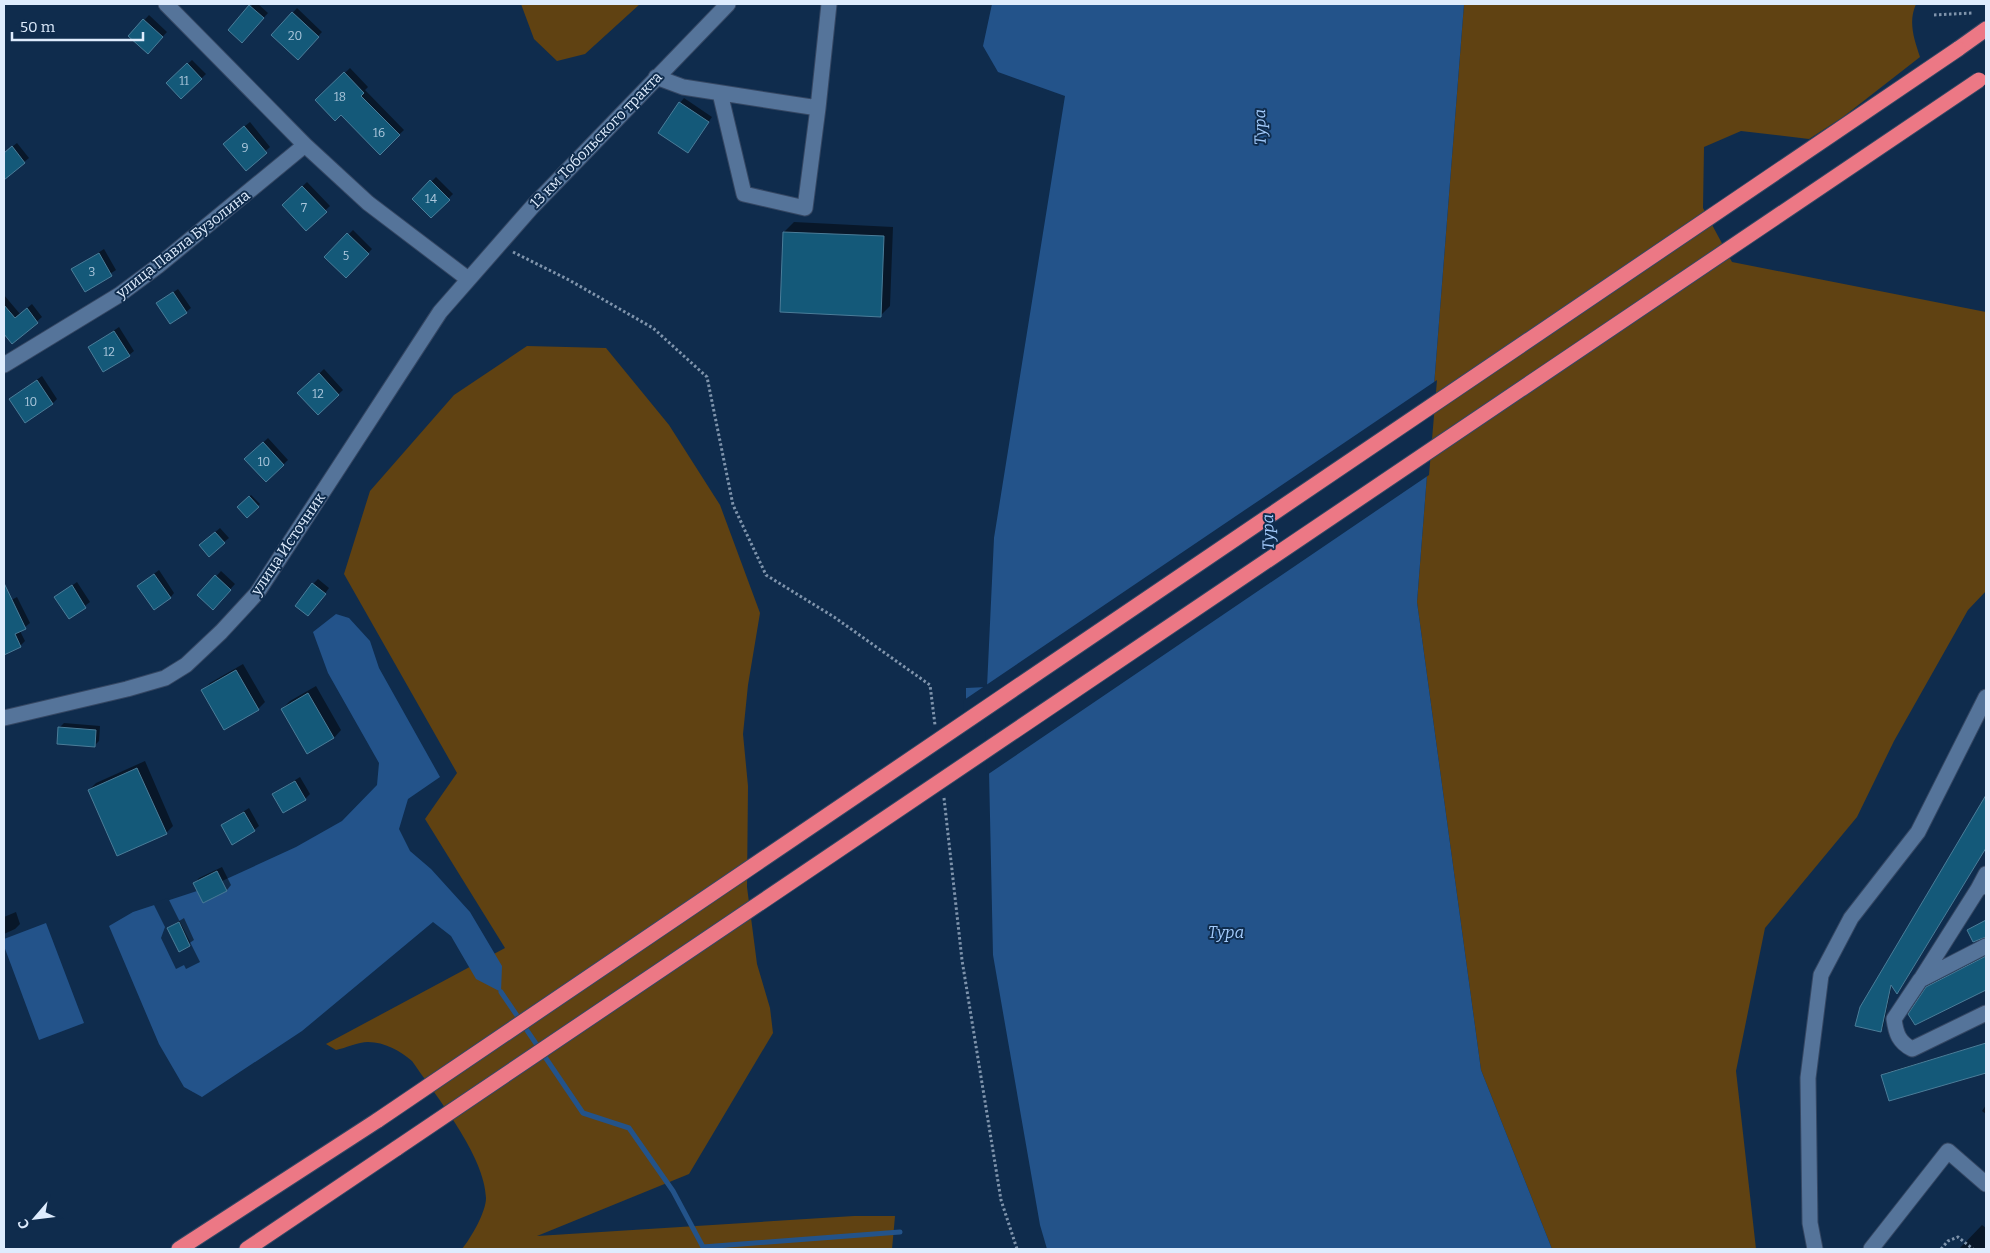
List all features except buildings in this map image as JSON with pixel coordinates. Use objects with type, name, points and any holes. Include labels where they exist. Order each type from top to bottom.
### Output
[{"type":"highway","points":[[179,1249],[378,1120],[1986,29]]},
{"type":"highway","points":[[247,1249],[1983,78]]},
{"type":"street","points":[[166,4],[305,145],[368,203],[468,279]]},
{"type":"street","name":"13 км Тобольского тракта","points":[[468,279],[560,178],[728,4]]},
{"type":"street","points":[[720,93],[744,194],[805,208],[829,4]]},
{"type":"street","points":[[656,77],[683,87],[818,108]]},
{"type":"street","name":"улица Павла Бузолина","points":[[4,365],[119,295],[305,145]]},
{"type":"street","name":"улица Источник","points":[[4,718],[127,689],[165,678],[186,665],[221,632],[257,593],[440,312],[468,279]]},
{"type":"street","points":[[1815,1249],[1810,1223],[1808,1078],[1821,975],[1851,918],[1918,832],[1986,697]]},
{"type":"street","points":[[1986,874],[1982,887],[1894,1019],[1896,1031],[1902,1043],[1912,1049],[1986,1013]]},
{"type":"street","points":[[1920,980],[1986,946]]},
{"type":"street","points":[[1871,1249],[1948,1151],[1986,1184]]},
{"type":"path","points":[[1934,15],[1973,13]]},
{"type":"path","points":[[499,245],[569,280],[653,328],[707,377],[733,505],[766,575],[834,617],[930,685],[936,734]]},
{"type":"path","points":[[943,793],[962,960],[1001,1200],[1018,1249]]},
{"type":"path","points":[[1941,1249],[1948,1241],[1958,1238],[1972,1249]]},
{"type":"shaded area","points":[[521,4],[640,4],[585,54],[557,61],[534,39]]},
{"type":"shaded area","points":[[1464,4],[1916,4],[1912,24],[1920,57],[1843,117],[1809,139],[1741,131],[1704,147],[1703,208],[1732,262],[1986,312],[1986,591],[1968,610],[1894,741],[1857,817],[1765,928],[1736,1071],[1756,1249],[1552,1249],[1481,1070],[1417,602]]},
{"type":"shaded area","points":[[527,346],[606,348],[669,425],[720,505],[760,613],[748,685],[743,734],[748,786],[747,887],[757,964],[770,1008],[773,1033],[689,1174],[537,1236],[854,1216],[895,1216],[892,1249],[462,1249],[477,1225],[484,1210],[486,1198],[484,1181],[458,1127],[412,1061],[397,1051],[386,1045],[374,1042],[360,1043],[336,1050],[326,1044],[505,948],[425,819],[457,773],[344,574],[370,491],[454,395]]},
{"type":"water","name":"Тура","points":[[992,4],[1464,4],[1417,602],[1481,1070],[1552,1249],[1047,1249],[1040,1225],[993,955],[988,724],[966,725],[966,688],[987,687],[994,538],[1065,96],[998,72],[983,46]]},
{"type":"water","points":[[336,614],[349,618],[370,641],[379,668],[440,777],[408,799],[399,829],[410,851],[431,869],[470,912],[502,966],[501,992],[476,979],[451,936],[433,922],[302,1031],[202,1097],[184,1087],[159,1044],[109,926],[133,912],[197,891],[203,903],[227,891],[222,881],[296,847],[342,821],[377,785],[379,763],[328,673],[313,632]]},
{"type":"water","points":[[46,923],[84,1023],[39,1040],[4,946],[4,939]]},
{"type":"pier","points":[[1437,380],[1429,475],[987,775],[985,727],[966,727],[963,725],[964,700]]},
{"type":"pier","points":[[168,898],[200,962],[186,969],[184,965],[176,969],[161,938],[165,927],[153,903]]},
{"type":"waterway","points":[[501,992],[583,1113],[629,1128],[673,1191],[703,1247],[900,1232]]}]
